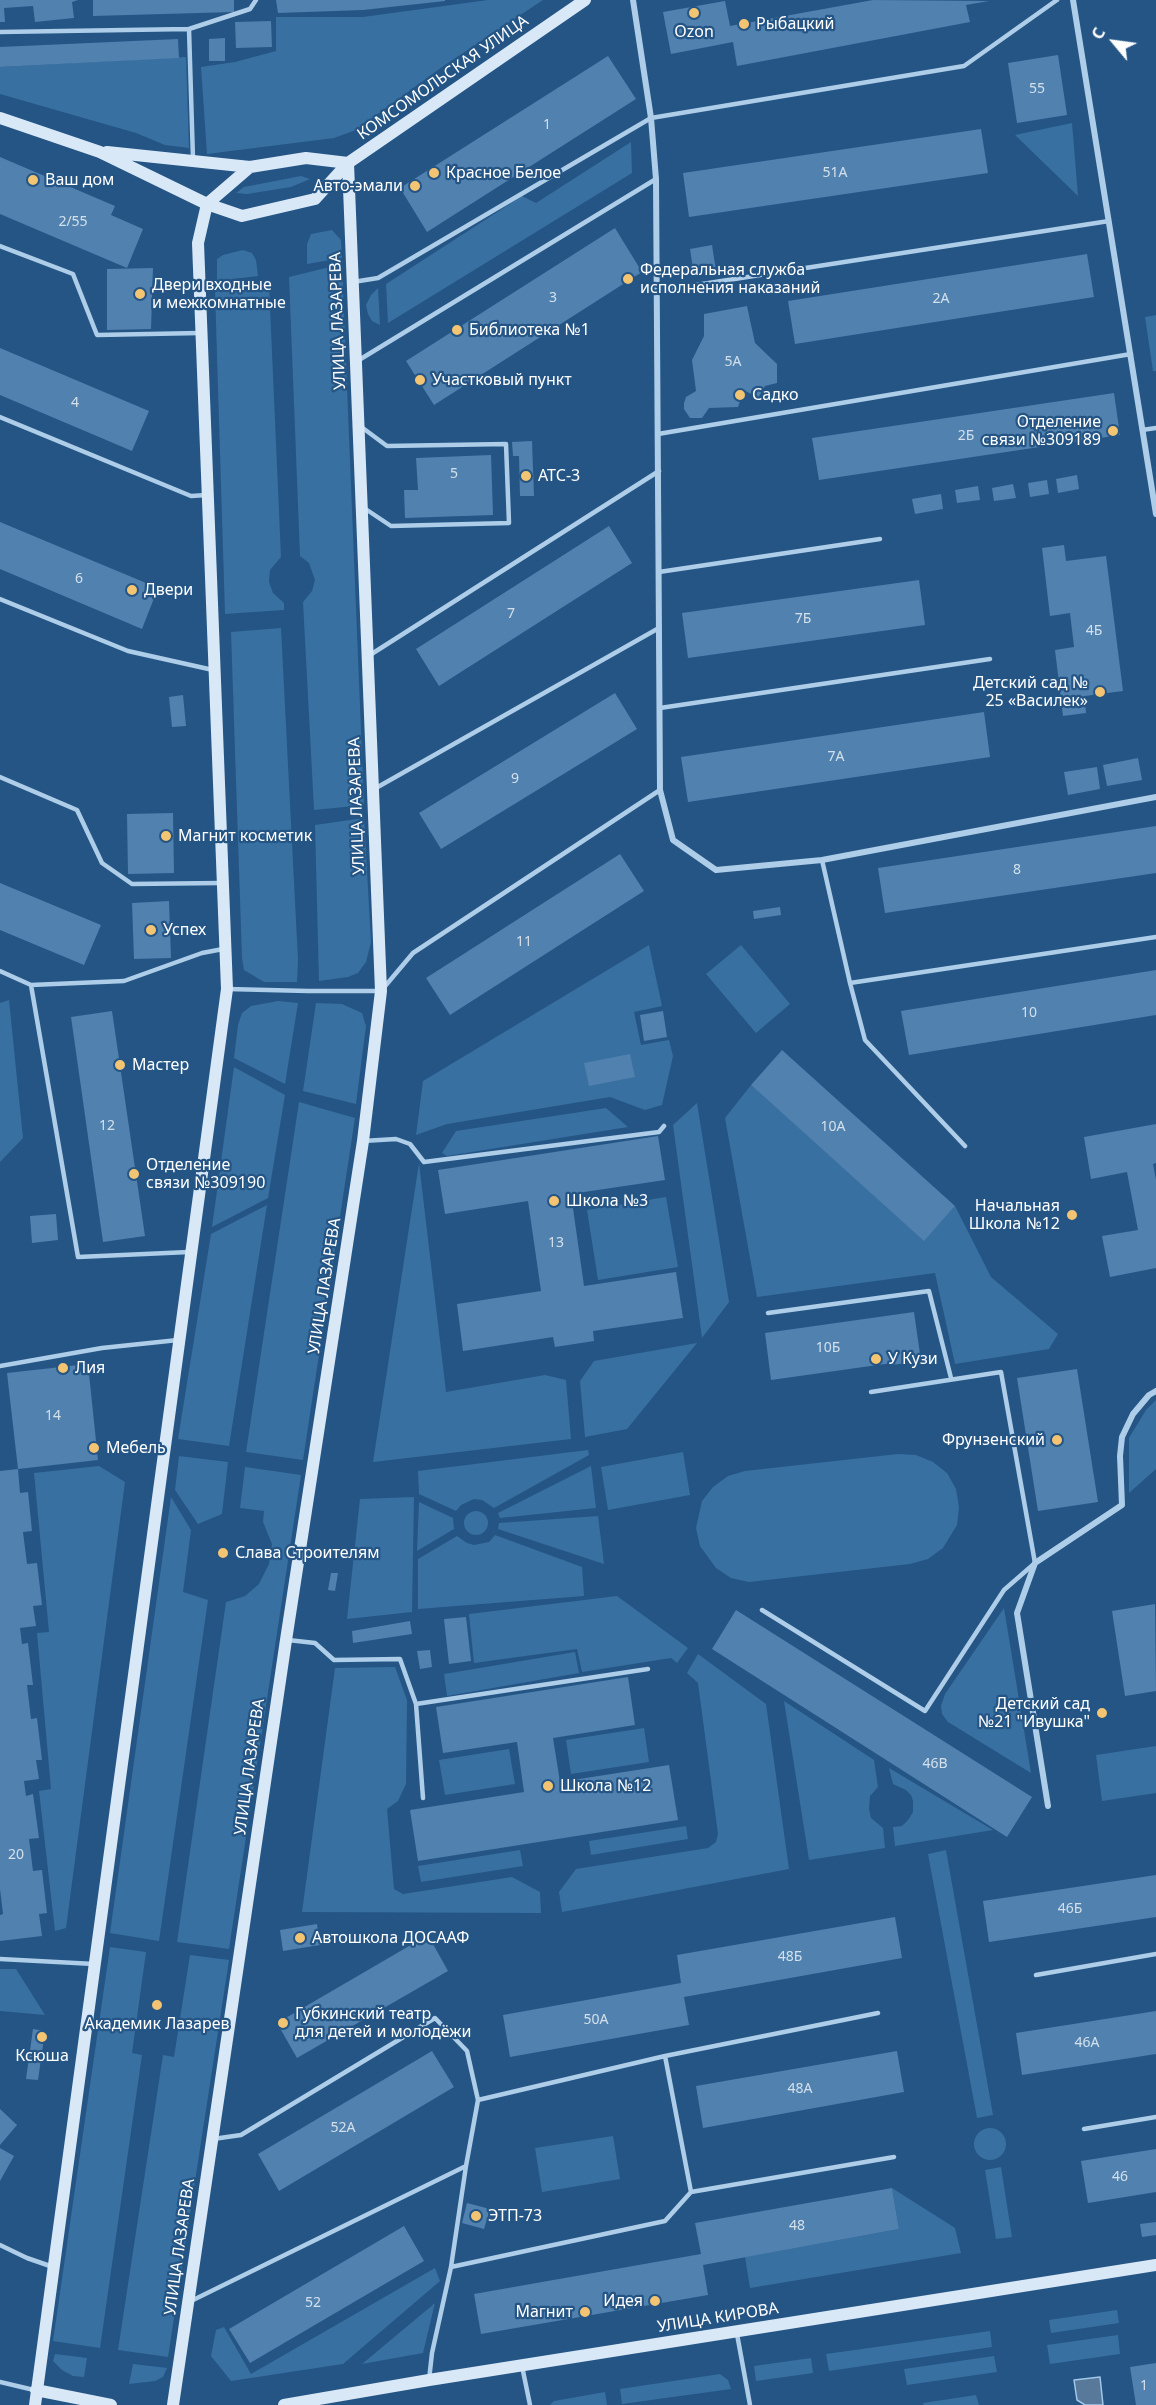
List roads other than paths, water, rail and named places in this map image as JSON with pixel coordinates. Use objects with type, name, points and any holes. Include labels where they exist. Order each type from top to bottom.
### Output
[{"type":"main road","name":"КОМСОМОЛЬСКАЯ УЛИЦА","points":[[0,117],[100,152],[207,204],[242,216],[315,199],[348,163],[585,0]]},
{"type":"main road","name":"КОМСОМОЛЬСКАЯ УЛИЦА","points":[[100,152],[250,167],[306,158],[348,163]]},
{"type":"main road","name":"УЛИЦА ЛАЗАРЕВА","points":[[173,2405],[286,1640],[363,1141],[381,991],[348,163]]},
{"type":"main road","points":[[34,2405],[227,989],[198,243],[207,204],[250,167]]},
{"type":"main road","name":"УЛИЦА КИРОВА","points":[[284,2405],[1156,2265]]},
{"type":"main road","points":[[36,2390],[111,2405]]},
{"type":"street","points":[[633,0],[651,118],[656,179],[660,790],[673,840],[716,870],[822,860],[1156,797]]},
{"type":"street","points":[[1073,0],[1156,514]]},
{"type":"street","points":[[1048,1806],[1017,1613],[1035,1563],[1122,1505],[1120,1456],[1122,1437],[1133,1414],[1149,1395],[1156,1391]]},
{"type":"lane","points":[[0,32],[189,29],[250,9],[256,0]]},
{"type":"lane","points":[[353,282],[378,278],[651,118],[964,66],[1057,0]]},
{"type":"lane","points":[[189,29],[193,160]]},
{"type":"lane","points":[[356,362],[656,179]]},
{"type":"lane","points":[[657,291],[1109,221]]},
{"type":"lane","points":[[0,246],[73,274],[97,335],[201,333]]},
{"type":"lane","points":[[658,434],[1131,354]]},
{"type":"lane","points":[[0,417],[191,496],[208,495]]},
{"type":"lane","points":[[359,426],[387,446],[506,444],[508,523],[391,526],[362,507]]},
{"type":"lane","points":[[1142,430],[1156,428]]},
{"type":"lane","points":[[368,656],[659,471]]},
{"type":"lane","points":[[659,572],[880,539]]},
{"type":"lane","points":[[0,599],[128,651],[215,670]]},
{"type":"lane","points":[[373,790],[659,628]]},
{"type":"lane","points":[[660,708],[990,659]]},
{"type":"lane","points":[[0,777],[77,810],[102,863],[132,884],[223,883]]},
{"type":"lane","points":[[227,989],[308,992],[381,991],[413,953],[660,790]]},
{"type":"lane","points":[[822,860],[865,1040],[964,1146]]},
{"type":"lane","points":[[850,982],[1156,937]]},
{"type":"lane","points":[[0,971],[31,984],[124,981],[202,953],[226,949]]},
{"type":"lane","points":[[31,984],[78,1257],[191,1252]]},
{"type":"lane","points":[[363,1141],[396,1139],[410,1144],[424,1162],[659,1132],[664,1126]]},
{"type":"lane","points":[[768,1314],[929,1290],[951,1378]]},
{"type":"lane","points":[[0,1366],[102,1348],[180,1340]]},
{"type":"lane","points":[[762,1610],[924,1711],[1004,1590],[1035,1563],[1001,1372],[871,1392]]},
{"type":"lane","points":[[286,1640],[315,1643],[334,1660],[400,1659],[416,1704],[423,1798]]},
{"type":"lane","points":[[416,1704],[648,1668]]},
{"type":"lane","points":[[1036,1975],[1156,1954]]},
{"type":"lane","points":[[0,1959],[94,1964]]},
{"type":"lane","points":[[478,2100],[665,2056],[878,2013]]},
{"type":"lane","points":[[212,2139],[241,2135],[435,2018],[466,2050],[478,2100],[451,2268],[432,2353],[429,2380]]},
{"type":"lane","points":[[665,2056],[690,2192]]},
{"type":"lane","points":[[1084,2129],[1156,2117]]},
{"type":"lane","points":[[451,2268],[665,2221],[690,2192],[894,2157]]},
{"type":"lane","points":[[188,2302],[466,2166]]},
{"type":"lane","points":[[0,2245],[53,2267]]},
{"type":"lane","points":[[737,2332],[750,2405]]},
{"type":"lane","points":[[522,2367],[530,2405]]},
{"type":"lane","points":[[0,2382],[36,2390]]},
{"type":"place","name":"Ozon","points":[[694,13]]},
{"type":"place","name":"Рыбацкий","points":[[744,24]]},
{"type":"place","name":"Красное Белое","points":[[434,173]]},
{"type":"place","name":"Ваш дом","points":[[33,180]]},
{"type":"place","name":"Авто-эмали","points":[[415,186]]},
{"type":"place","name":"Федеральная служба исполнения наказаний","points":[[628,279]]},
{"type":"place","name":"Двери входные и межкомнатные","points":[[140,294]]},
{"type":"place","name":"Библиотека №1","points":[[457,330]]},
{"type":"place","name":"Участковый пункт","points":[[420,380]]},
{"type":"place","name":"Садко","points":[[740,395]]},
{"type":"place","name":"Отделение связи №309189","points":[[1113,431]]},
{"type":"place","name":"АТС-3","points":[[526,476]]},
{"type":"place","name":"Двери","points":[[132,590]]},
{"type":"place","name":"Детский сад № 25 «Василек»","points":[[1100,692]]},
{"type":"place","name":"Магнит косметик","points":[[166,836]]},
{"type":"place","name":"Успех","points":[[151,930]]},
{"type":"place","name":"Мастер","points":[[120,1065]]},
{"type":"place","name":"Отделение связи №309190","points":[[134,1174]]},
{"type":"place","name":"Школа №3","points":[[554,1201]]},
{"type":"place","name":"Начальная Школа №12","points":[[1072,1215]]},
{"type":"place","name":"У Кузи","points":[[876,1359]]},
{"type":"place","name":"Лия","points":[[63,1368]]},
{"type":"place","name":"Фрунзенский","points":[[1057,1440]]},
{"type":"place","name":"Мебель","points":[[94,1448]]},
{"type":"place","name":"Слава Строителям","points":[[223,1553]]},
{"type":"place","name":"Детский сад №21 \"Ивушка\"","points":[[1102,1713]]},
{"type":"place","name":"Школа №12","points":[[548,1786]]},
{"type":"place","name":"Автошкола ДОСААФ","points":[[300,1938]]},
{"type":"place","name":"Академик Лазарев","points":[[157,2005]]},
{"type":"place","name":"Губкинский театр для детей и молодёжи","points":[[283,2023]]},
{"type":"place","name":"Ксюша","points":[[42,2037]]},
{"type":"place","name":"ЭТП-73","points":[[476,2216]]},
{"type":"place","name":"Идея","points":[[655,2301]]},
{"type":"place","name":"Магнит","points":[[585,2312]]}]
